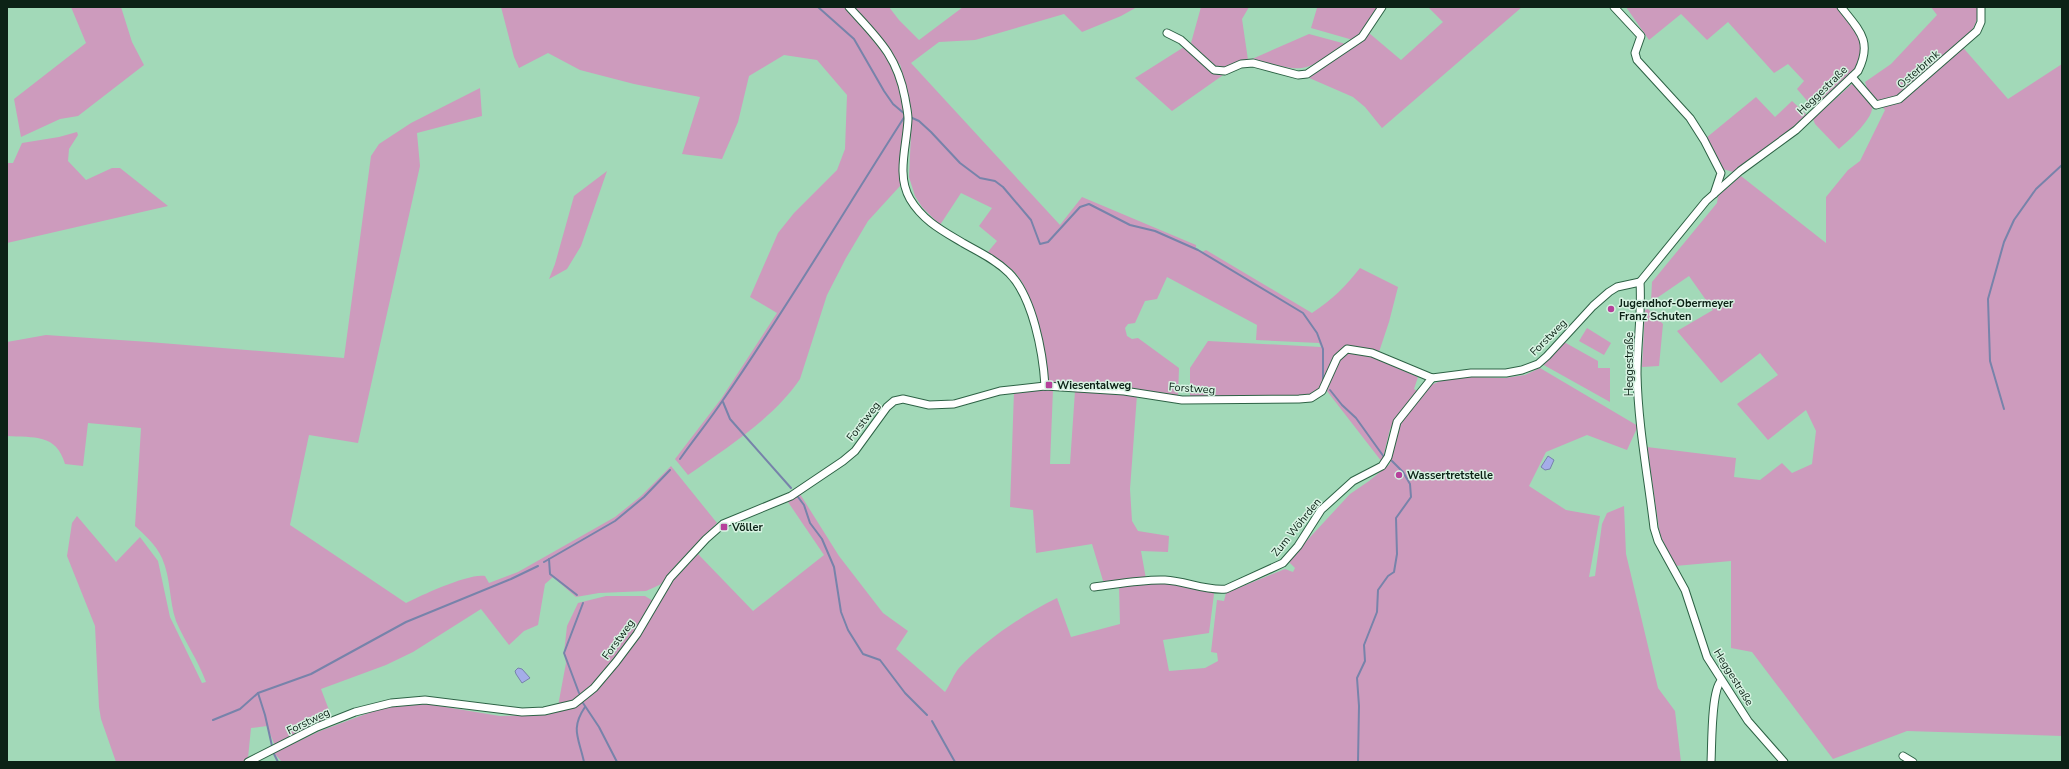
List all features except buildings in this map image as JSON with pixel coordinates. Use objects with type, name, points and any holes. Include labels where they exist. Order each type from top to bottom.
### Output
[{"type":"street","points":[[849,7],[892,59],[899,72],[908,116],[903,172],[906,189],[910,200],[934,226],[991,259],[1008,272],[1017,282],[1028,307],[1037,338],[1044,370],[1045,386]]},
{"type":"street","points":[[1167,33],[1181,40],[1214,70],[1225,71],[1242,64],[1253,63],[1298,74],[1307,74],[1362,37],[1382,7]]},
{"type":"street","points":[[1614,7],[1641,36],[1635,53],[1637,60],[1690,118],[1704,140],[1721,173],[1714,194]]},
{"type":"street","name":"Heggestraße","points":[[1784,762],[1748,722],[1706,657],[1684,590],[1658,541],[1654,528],[1641,425],[1637,374],[1641,301],[1640,282],[1693,215],[1714,194],[1735,175],[1796,130],[1852,77],[1864,59],[1865,45],[1862,34],[1841,7]]},
{"type":"street","name":"Osterbrink","points":[[1852,77],[1876,105],[1899,99],[1977,32],[1981,22],[1981,7]]},
{"type":"street","points":[[1721,173],[1735,175]]},
{"type":"street","name":"Forstweg","points":[[248,762],[317,727],[355,712],[391,703],[425,700],[522,712],[544,711],[574,704],[594,688],[616,662],[637,634],[670,578],[706,539],[723,524],[791,496],[843,461],[855,451],[894,401],[903,399],[929,405],[942,405],[1000,391],[1045,386],[1124,391],[1182,400],[1299,400],[1311,398],[1322,392],[1337,358],[1343,351],[1352,349],[1372,353],[1432,378],[1471,374],[1506,373],[1538,364],[1548,356],[1593,306],[1609,292],[1627,284],[1640,282]]},
{"type":"street","name":"Zum Wöhrden","points":[[1094,587],[1140,581],[1166,580],[1216,590],[1226,589],[1283,564],[1298,546],[1321,510],[1353,481],[1378,469],[1385,462],[1397,422],[1432,378]]},
{"type":"street","points":[[1712,762],[1714,704],[1718,684],[1721,681]]},
{"type":"street","points":[[1903,756],[1913,762]]},
{"type":"shaded area","points":[[71,7],[121,7],[132,42],[144,65],[78,116],[60,119],[21,137],[14,99],[86,43]]},
{"type":"shaded area","points":[[501,7],[889,7],[899,20],[919,40],[963,7],[1137,7],[1121,16],[1082,32],[1064,14],[975,40],[939,42],[911,63],[1060,225],[1082,197],[1196,245],[1196,248],[1202,252],[1206,250],[1312,313],[1338,292],[1360,268],[1398,287],[1389,322],[1378,355],[1347,347],[1321,388],[1310,395],[1190,397],[1190,368],[1208,341],[1321,347],[1319,343],[1256,340],[1257,325],[1167,277],[1157,299],[1145,301],[1135,323],[1128,324],[1125,328],[1127,336],[1132,339],[1138,338],[1179,368],[1178,397],[1125,388],[1049,383],[1039,326],[1029,297],[1017,275],[1003,262],[987,253],[997,241],[979,226],[992,208],[961,193],[940,225],[922,207],[915,196],[909,177],[912,112],[900,64],[893,67],[903,105],[905,122],[900,186],[868,221],[846,258],[827,295],[800,379],[777,407],[748,432],[688,475],[675,459],[721,399],[777,313],[750,297],[778,233],[794,213],[837,170],[845,149],[847,95],[817,60],[784,55],[749,76],[738,122],[722,159],[682,154],[700,97],[634,84],[580,70],[548,53],[519,68],[514,57]]},
{"type":"shaded area","points":[[1201,7],[1249,7],[1242,19],[1248,60],[1225,67],[1214,67],[1191,43]]},
{"type":"shaded area","points":[[1315,7],[1378,7],[1360,35],[1353,40],[1311,28],[1317,8]]},
{"type":"shaded area","points":[[1428,7],[1522,7],[1382,128],[1365,107],[1353,97],[1307,77],[1317,72],[1364,40],[1369,33],[1401,60],[1443,22]]},
{"type":"shaded area","points":[[1626,7],[1836,7],[1851,23],[1860,37],[1861,52],[1853,71],[1847,80],[1815,110],[1797,89],[1804,81],[1788,64],[1774,73],[1728,22],[1707,40],[1681,14],[1649,40]]},
{"type":"shaded area","points":[[1931,7],[1978,7],[1977,19],[1973,28],[1959,43],[2008,99],[2062,64],[2062,736],[1907,731],[1833,759],[1752,652],[1731,648],[1731,561],[1675,566],[1660,535],[1647,447],[1736,458],[1734,477],[1760,480],[1782,463],[1792,473],[1812,464],[1816,431],[1806,410],[1768,440],[1737,404],[1778,375],[1760,353],[1721,383],[1677,331],[1713,310],[1689,276],[1651,302],[1652,282],[1717,203],[1718,196],[1741,176],[1826,243],[1826,197],[1848,170],[1860,161],[1885,110],[1868,91],[1865,82],[1891,64],[1937,15]]},
{"type":"shaded area","points":[[1309,34],[1346,44],[1320,61],[1302,68],[1293,68],[1252,59]]},
{"type":"shaded area","points":[[1184,47],[1213,73],[1226,73],[1172,111],[1135,78]]},
{"type":"shaded area","points":[[1852,84],[1855,84],[1869,99],[1872,104],[1872,109],[1866,122],[1839,149],[1815,124],[1813,119]]},
{"type":"shaded area","points":[[480,88],[482,116],[417,133],[420,166],[358,443],[309,435],[290,525],[406,603],[457,581],[478,576],[485,576],[489,583],[518,572],[615,517],[641,496],[671,466],[717,523],[677,564],[661,584],[646,591],[599,593],[576,597],[553,577],[545,584],[538,625],[524,631],[509,645],[481,609],[413,652],[386,665],[321,689],[332,718],[315,724],[275,746],[267,726],[251,728],[248,758],[243,762],[116,762],[101,719],[99,707],[95,626],[67,556],[72,523],[77,516],[116,562],[140,537],[158,561],[170,617],[202,683],[206,682],[176,621],[167,573],[160,553],[135,526],[141,428],[88,423],[83,466],[65,464],[56,447],[43,439],[7,436],[7,342],[46,335],[344,358],[371,156],[379,144],[411,123]]},
{"type":"shaded area","points":[[1756,97],[1775,117],[1792,101],[1808,116],[1794,128],[1733,172],[1723,169],[1706,138]]},
{"type":"shaded area","points":[[77,132],[78,135],[69,149],[68,161],[86,180],[112,168],[120,168],[168,206],[7,243],[7,163],[13,163],[22,143],[59,137]]},
{"type":"shaded area","points":[[607,171],[581,246],[567,269],[549,279],[555,264],[574,196]]},
{"type":"shaded area","points":[[1648,309],[1663,324],[1659,366],[1642,367],[1645,310]]},
{"type":"shaded area","points":[[1587,328],[1611,343],[1604,355],[1579,341]]},
{"type":"shaded area","points":[[1564,342],[1598,361],[1598,368],[1610,368],[1610,402],[1542,364]]},
{"type":"shaded area","points":[[1351,352],[1362,353],[1418,377],[1414,389],[1417,391],[1399,414],[1390,429],[1382,462],[1327,391],[1338,363],[1346,354]]},
{"type":"shaded area","points":[[1540,368],[1638,426],[1627,450],[1587,435],[1546,452],[1529,486],[1566,510],[1600,516],[1589,577],[1595,576],[1602,524],[1607,513],[1624,506],[1626,554],[1658,688],[1675,711],[1681,762],[282,762],[274,753],[320,731],[382,708],[427,704],[500,716],[548,715],[558,706],[566,663],[564,653],[567,626],[578,603],[606,596],[645,596],[658,604],[669,585],[698,554],[753,611],[824,555],[788,502],[800,494],[839,556],[883,613],[908,631],[896,649],[945,692],[959,668],[980,648],[1018,620],[1057,598],[1071,637],[1120,624],[1119,586],[1165,582],[1213,591],[1214,594],[1209,633],[1163,640],[1169,671],[1205,668],[1218,661],[1217,653],[1211,652],[1217,600],[1224,601],[1226,593],[1285,569],[1293,572],[1295,568],[1288,561],[1350,494],[1390,464],[1396,433],[1404,418],[1431,385],[1445,379],[1472,377],[1505,378],[1525,375]]},
{"type":"shaded area","points":[[1053,389],[1050,464],[1070,464],[1075,391],[1137,395],[1130,489],[1132,521],[1138,531],[1169,536],[1168,552],[1141,551],[1146,579],[1104,584],[1092,544],[1036,553],[1033,510],[1010,507],[1014,391]]},
{"type":"water","points":[[1548,456],[1554,460],[1550,469],[1545,470],[1541,467]]},
{"type":"water","points":[[518,668],[522,669],[530,678],[522,683],[515,671]]},
{"type":"waterway","points":[[818,7],[854,39],[884,91],[893,104],[906,115]]},
{"type":"waterway","points":[[680,459],[718,408],[770,330],[905,116]]},
{"type":"waterway","points":[[910,117],[919,121],[931,132],[960,163],[980,178],[995,181],[1003,187],[1031,220],[1040,244],[1048,242],[1080,207],[1089,204],[1130,225],[1155,231],[1198,250],[1303,313],[1317,333],[1323,349],[1323,381]]},
{"type":"waterway","points":[[2004,409],[1990,361],[1988,299],[2004,242],[2014,220],[2036,189],[2062,165]]},
{"type":"waterway","points":[[1330,390],[1342,405],[1356,418],[1384,457]]},
{"type":"waterway","points":[[723,402],[730,419],[791,488]]},
{"type":"waterway","points":[[1358,762],[1359,706],[1357,678],[1365,661],[1364,645],[1377,612],[1378,590],[1388,576],[1394,572],[1397,554],[1396,518],[1411,497],[1410,484],[1403,472],[1392,461]]},
{"type":"waterway","points":[[544,562],[615,521],[644,497],[670,470]]},
{"type":"waterway","points":[[798,497],[804,505],[810,523],[822,539],[834,567],[841,612],[848,630],[863,654],[880,660],[905,693],[927,715]]},
{"type":"waterway","points":[[549,559],[550,574],[577,595]]},
{"type":"waterway","points":[[272,746],[258,693],[311,674],[406,622],[511,579],[538,566]]},
{"type":"waterway","points":[[579,693],[564,653],[583,603]]},
{"type":"waterway","points":[[213,720],[240,709],[258,693]]},
{"type":"waterway","points":[[583,703],[599,727],[617,762]]},
{"type":"waterway","points":[[584,762],[578,740],[577,728],[580,715],[585,707]]},
{"type":"waterway","points":[[932,721],[955,762]]},
{"type":"waterway","points":[[274,754],[278,762]]},
{"type":"place","name":"Jugendhof-Obermeyer Franz Schuten","points":[[1611,309]]},
{"type":"place","name":"Wiesentalweg","points":[[1049,385]]},
{"type":"place","name":"Wassertretstelle","points":[[1399,475]]},
{"type":"place","name":"Völler","points":[[724,527]]}]
